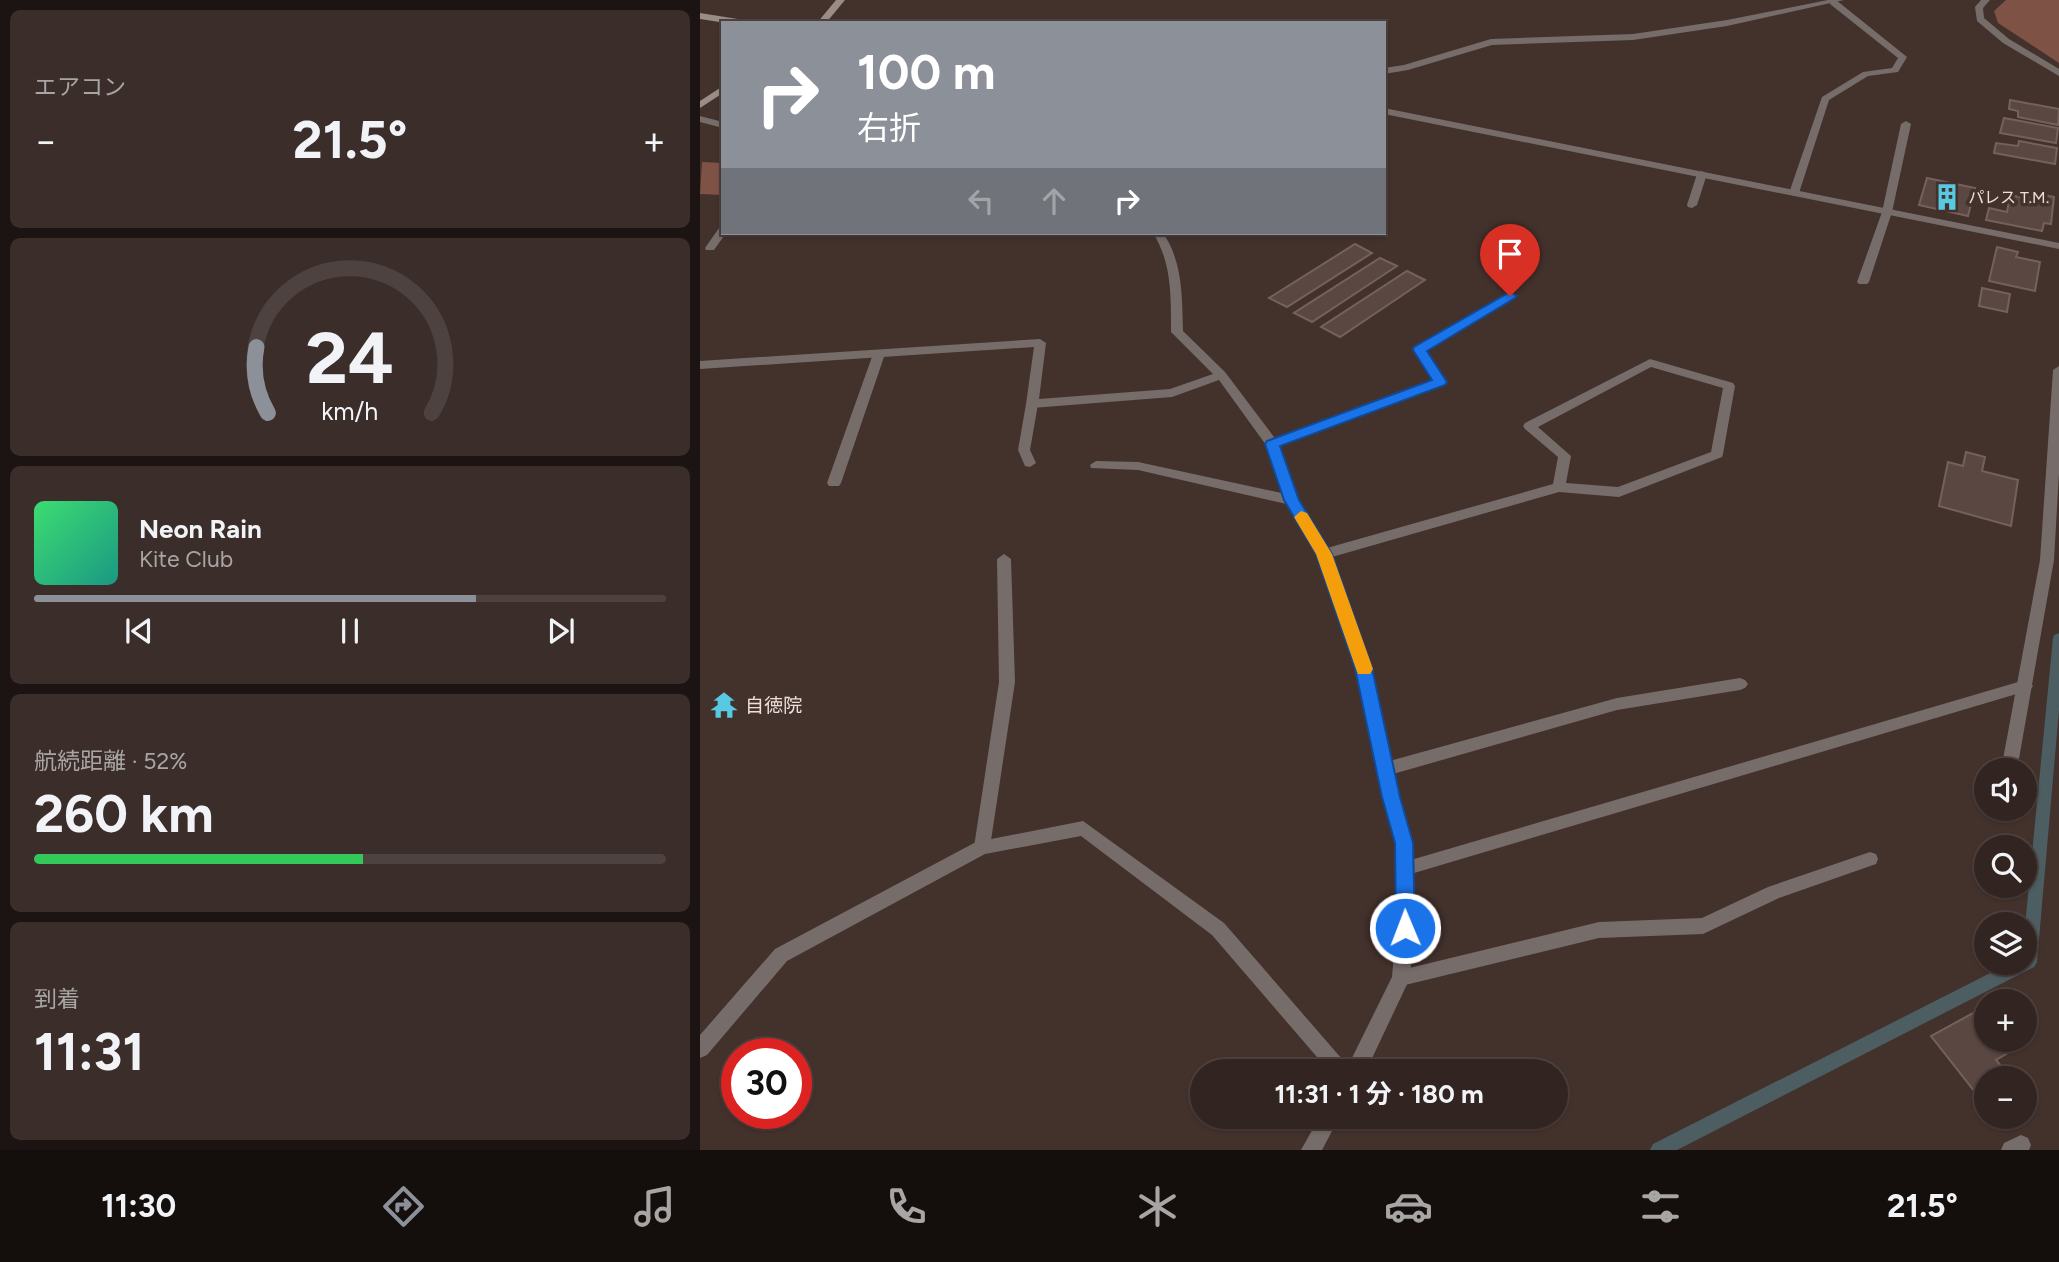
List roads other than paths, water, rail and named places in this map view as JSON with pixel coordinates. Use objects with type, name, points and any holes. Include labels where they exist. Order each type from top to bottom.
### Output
[{"type":"street","points":[[823,21],[841,0]]},
{"type":"street","points":[[1986,0],[1979,7],[1980,19],[2006,41],[2059,73]]},
{"type":"street","points":[[1386,71],[1405,68],[1491,42],[1633,37],[1727,23],[1837,1],[1903,57],[1895,70],[1866,74],[1825,99],[1794,193]]},
{"type":"street","points":[[700,16],[731,21]]},
{"type":"street","points":[[700,105],[721,90]]},
{"type":"street","points":[[1386,111],[2059,246]]},
{"type":"street","points":[[700,119],[721,124]]},
{"type":"street","points":[[1863,282],[1887,212],[1906,124]]},
{"type":"street","points":[[1692,205],[1702,174]]},
{"type":"street","points":[[709,248],[721,233]]},
{"type":"street","points":[[1160,235],[1168,245],[1176,297],[1177,332],[1221,375],[1272,444],[1291,500],[1324,554],[1364,668],[1404,843],[1405,928],[1401,978],[1362,1059]]},
{"type":"street","points":[[1272,444],[1440,382],[1419,350],[1510,296]]},
{"type":"street","points":[[700,365],[1040,343],[1024,450],[1030,463]]},
{"type":"street","points":[[834,483],[879,354]]},
{"type":"street","points":[[1324,554],[1559,487],[1619,492],[1717,454],[1729,386],[1650,363],[1530,426],[1565,456],[1559,487]]},
{"type":"street","points":[[2011,758],[2047,560],[2059,370]]},
{"type":"street","points":[[1032,404],[1172,393],[1221,375]]},
{"type":"street","points":[[1096,465],[1138,466],[1291,500]]},
{"type":"street","points":[[982,847],[1007,682],[1004,559]]},
{"type":"street","points":[[1386,769],[1617,704],[1740,684]]},
{"type":"street","points":[[1404,869],[2025,686]]},
{"type":"street","points":[[700,1049],[781,955],[982,847],[1083,828],[1218,929],[1331,1059]]},
{"type":"street","points":[[1401,978],[1600,930],[1703,926],[1774,892],[1870,859]]},
{"type":"street","points":[[1311,1150],[1323,1129]]},
{"type":"waterway","points":[[1659,1150],[2029,962],[2059,638]]},
{"type":"place","name":"パレス T.M.","points":[[1947,197]]},
{"type":"place","name":"自徳院","points":[[724,705]]}]
